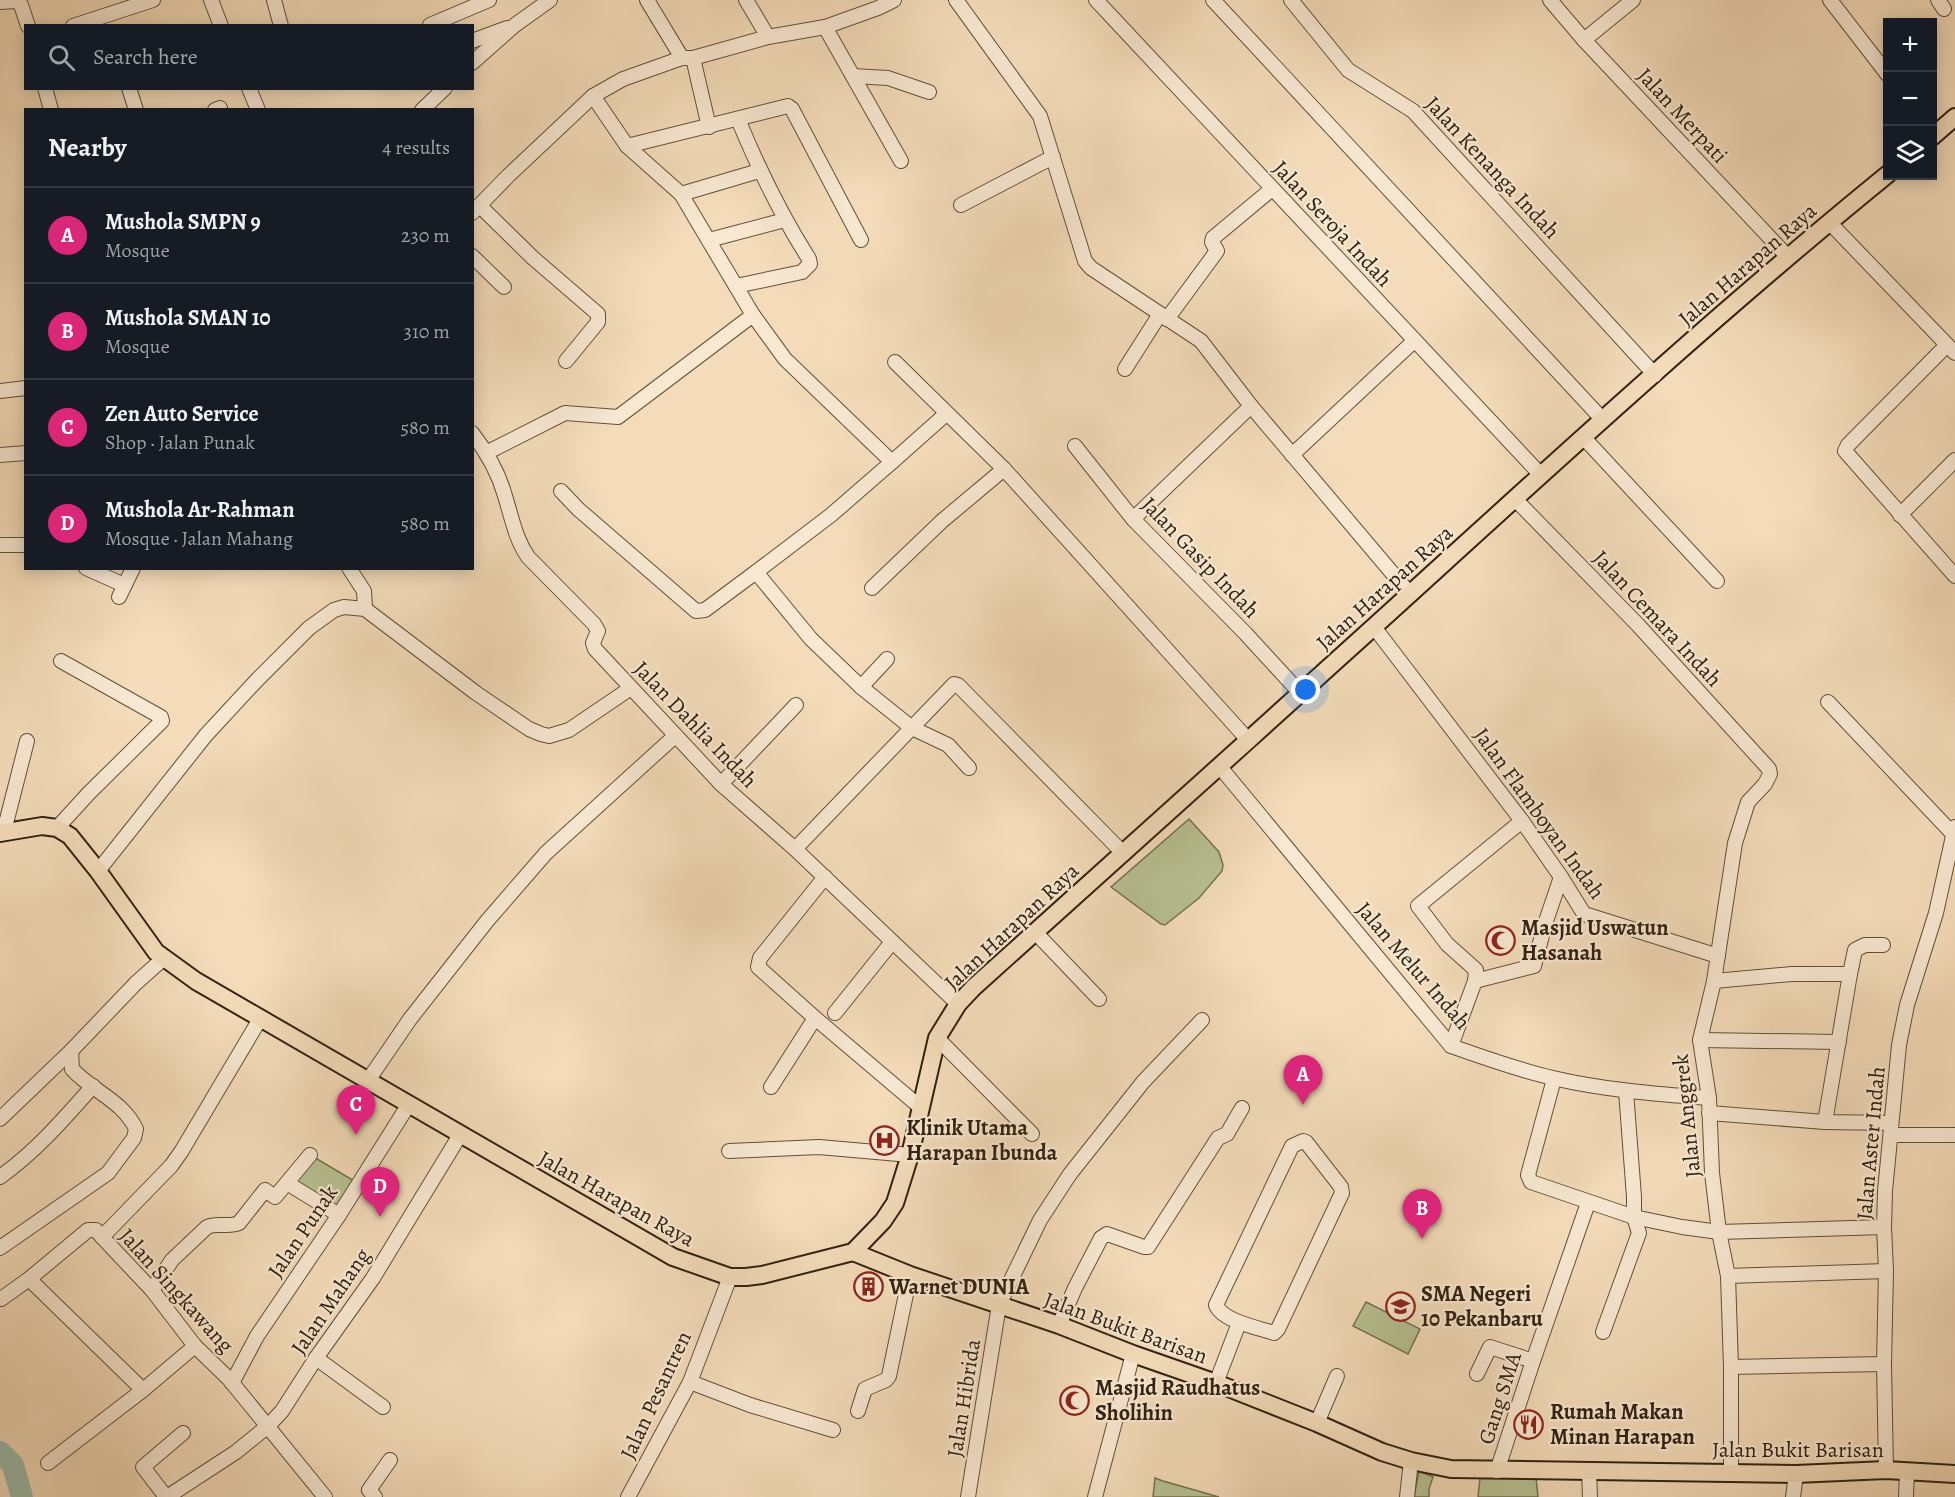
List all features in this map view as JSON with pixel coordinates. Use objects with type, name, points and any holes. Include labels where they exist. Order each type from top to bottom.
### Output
[{"type":"main road","points":[[1937,132],[1955,117]]},
{"type":"main road","name":"Jalan Harapan Raya","points":[[57,828],[76,842],[149,943],[164,958],[196,981],[369,1080],[460,1136],[673,1257],[730,1277],[762,1275],[852,1252],[883,1221],[895,1203],[910,1155],[937,1038],[958,1004],[1540,474],[1584,438],[1788,256],[1883,177]]},
{"type":"main road","points":[[2,832],[30,826],[57,828]]},
{"type":"main road","name":"Jalan Bukit Barisan","points":[[852,1252],[910,1275],[1059,1325],[1216,1383],[1317,1423],[1382,1452],[1455,1470],[1796,1474],[1886,1470],[1955,1474]]},
{"type":"street","points":[[84,24],[106,20],[134,3],[153,0]]},
{"type":"street","points":[[211,0],[220,24]]},
{"type":"street","points":[[274,0],[280,24]]},
{"type":"street","points":[[432,24],[489,0]]},
{"type":"street","points":[[474,61],[515,25],[550,0]]},
{"type":"street","points":[[647,0],[688,58],[709,127]]},
{"type":"street","points":[[746,0],[768,37]]},
{"type":"street","points":[[566,361],[598,322],[598,314],[476,210],[508,176],[593,96],[623,79],[688,58],[768,37],[825,27],[875,4],[894,0]]},
{"type":"street","points":[[956,0],[1037,111],[1084,261],[1200,341],[1251,406],[1410,594]]},
{"type":"street","name":"Jalan Seroja Indah","points":[[1096,0],[1540,474]]},
{"type":"street","points":[[1213,0],[1603,420]]},
{"type":"street","name":"Jalan Kenanga Indah","points":[[1290,0],[1348,70],[1408,106],[1419,117],[1655,375]]},
{"type":"street","name":"Jalan Merpati","points":[[1550,0],[1584,40],[1788,256]]},
{"type":"street","points":[[1584,40],[1633,0]]},
{"type":"street","points":[[1830,0],[1885,72]]},
{"type":"street","points":[[0,2],[16,1],[21,5],[27,24]]},
{"type":"street","points":[[474,40],[515,25]]},
{"type":"street","points":[[825,27],[901,161]]},
{"type":"street","points":[[853,76],[888,78],[929,92]]},
{"type":"street","points":[[46,90],[50,108]]},
{"type":"street","points":[[130,90],[135,108]]},
{"type":"street","points":[[250,90],[257,108]]},
{"type":"street","points":[[424,108],[443,90]]},
{"type":"street","points":[[593,96],[627,146],[681,194],[753,315],[796,372],[892,462]]},
{"type":"street","points":[[627,146],[709,127],[786,105],[790,106],[861,240]]},
{"type":"street","points":[[736,286],[802,272],[808,266],[809,259],[759,171],[738,119]]},
{"type":"street","points":[[961,205],[1053,157]]},
{"type":"street","points":[[681,194],[759,171]]},
{"type":"street","points":[[1125,369],[1163,317],[1217,251],[1212,242],[1213,238],[1272,189]]},
{"type":"street","points":[[709,240],[785,220]]},
{"type":"street","points":[[1828,222],[1951,349],[1848,445],[1845,452],[1955,576]]},
{"type":"street","points":[[474,258],[504,287]]},
{"type":"street","points":[[486,453],[565,413],[618,417],[753,315]]},
{"type":"street","points":[[1292,455],[1414,341]]},
{"type":"street","points":[[895,362],[1004,470],[1249,741]]},
{"type":"street","points":[[0,391],[24,388]]},
{"type":"street","points":[[1133,519],[1251,406]]},
{"type":"street","points":[[561,491],[578,509],[696,611],[705,610],[831,514],[946,414]]},
{"type":"street","name":"Jalan Dahlia Indah","points":[[474,436],[486,453],[502,486],[520,546],[528,558],[594,624],[598,631],[593,643],[595,649],[721,784],[795,849],[958,1004]]},
{"type":"street","points":[[1584,438],[1717,581]]},
{"type":"street","name":"Jalan Gasip Indah","points":[[1076,446],[1133,519],[1246,634],[1300,694]]},
{"type":"street","points":[[0,455],[24,453]]},
{"type":"street","points":[[1900,515],[1955,460]]},
{"type":"street","points":[[872,588],[942,521],[1004,470]]},
{"type":"street","name":"Jalan Cemara Indah","points":[[1515,499],[1638,625],[1769,769]]},
{"type":"street","points":[[0,544],[24,545]]},
{"type":"street","points":[[89,570],[122,591],[132,570]]},
{"type":"street","points":[[350,570],[364,591],[365,609]]},
{"type":"street","points":[[756,572],[811,639],[861,687],[912,728],[948,745],[969,768]]},
{"type":"street","points":[[98,871],[192,752],[257,680],[309,628],[334,610],[344,607],[365,609],[476,693],[529,729],[541,734],[549,736],[569,730],[631,688]]},
{"type":"street","name":"Jalan Flamboyan Indah","points":[[1374,627],[1522,820],[1584,914],[1718,956]]},
{"type":"street","points":[[861,687],[887,659]]},
{"type":"street","points":[[57,828],[111,770],[162,721],[161,717],[61,662]]},
{"type":"street","points":[[795,849],[950,686],[958,684],[1123,853]]},
{"type":"street","points":[[1828,702],[1954,831]]},
{"type":"street","points":[[721,784],[796,705]]},
{"type":"street","points":[[369,1080],[410,1019],[487,921],[546,853],[675,736]]},
{"type":"street","points":[[2,832],[27,741]]},
{"type":"street","name":"Jalan Melur Indah","points":[[1220,767],[1452,1046],[1554,1079],[1626,1091],[1709,1098]]},
{"type":"street","name":"Jalan Anggrek","points":[[1731,1472],[1728,1276],[1719,1232],[1709,1098],[1700,1040],[1714,981],[1736,843],[1748,802],[1768,778],[1769,769]]},
{"type":"street","points":[[1452,1046],[1475,981],[1476,970],[1447,944],[1418,906],[1522,820]]},
{"type":"street","name":"Jalan Aster Indah","points":[[1886,1470],[1885,1191],[1902,1023],[1936,913],[1954,831]]},
{"type":"street","points":[[825,877],[758,963],[758,967],[920,1107]]},
{"type":"street","points":[[1475,981],[1534,966],[1561,877]]},
{"type":"street","points":[[1035,932],[1099,999]]},
{"type":"street","points":[[835,1013],[892,942]]},
{"type":"street","points":[[1825,1122],[1855,950],[1865,945],[1883,945]]},
{"type":"street","points":[[0,1119],[164,958]]},
{"type":"street","points":[[1714,981],[1792,974],[1850,974]]},
{"type":"street","points":[[771,1087],[815,1018]]},
{"type":"street","name":"Jalan Singkawang","points":[[260,1019],[171,1166],[102,1237],[152,1290],[195,1346],[232,1383],[325,1497]]},
{"type":"street","name":"Jalan Hibrida","points":[[968,1497],[999,1305],[1040,1220],[1070,1174],[1143,1082],[1202,1020]]},
{"type":"street","points":[[937,1038],[1032,1134]]},
{"type":"street","points":[[1700,1040],[1839,1042]]},
{"type":"street","points":[[0,1248],[108,1173],[134,1138],[136,1129],[125,1111],[72,1069],[71,1051]]},
{"type":"street","points":[[1554,1079],[1528,1176],[1531,1182],[1634,1217],[1719,1232],[1884,1227]]},
{"type":"street","points":[[0,1177],[40,1145],[93,1086]]},
{"type":"street","points":[[1603,1332],[1639,1233],[1634,1217],[1626,1091]]},
{"type":"street","name":"Jalan Punak","points":[[232,1383],[256,1335],[339,1215],[409,1104]]},
{"type":"street","points":[[1059,1325],[1101,1238],[1107,1234],[1148,1247],[1218,1138],[1227,1134],[1242,1108]]},
{"type":"street","points":[[1709,1113],[1955,1135]]},
{"type":"street","name":"Jalan Mahang","points":[[167,1497],[236,1452],[268,1426],[296,1392],[316,1358],[373,1278],[460,1136]]},
{"type":"street","points":[[1306,1142],[1341,1187],[1342,1193],[1277,1331],[1274,1333],[1239,1323],[1220,1312],[1216,1305],[1292,1146],[1306,1142]]},
{"type":"street","points":[[729,1151],[819,1147],[910,1155]]},
{"type":"street","points":[[152,1290],[172,1260],[207,1227],[214,1224],[239,1223],[265,1190],[275,1197],[310,1155]]},
{"type":"street","points":[[287,1183],[339,1215]]},
{"type":"street","name":"Gang SMA","points":[[1497,1471],[1588,1203]]},
{"type":"street","points":[[0,1299],[29,1279],[88,1230],[96,1230],[102,1237]]},
{"type":"street","points":[[1728,1276],[1886,1271]]},
{"type":"street","points":[[858,1411],[865,1389],[886,1380],[889,1376],[910,1275]]},
{"type":"street","name":"Jalan Pesantren","points":[[628,1497],[690,1382],[730,1277]]},
{"type":"street","points":[[29,1279],[143,1390]]},
{"type":"street","points":[[1216,1383],[1239,1323]]},
{"type":"street","points":[[48,1462],[143,1390],[195,1346]]},
{"type":"street","points":[[1477,1374],[1490,1347],[1533,1361]]},
{"type":"street","points":[[1095,1497],[1133,1354]]},
{"type":"street","points":[[316,1358],[383,1407]]},
{"type":"street","points":[[1731,1367],[1884,1364]]},
{"type":"street","points":[[1317,1423],[1337,1376]]},
{"type":"street","points":[[690,1382],[750,1405],[833,1430]]},
{"type":"street","points":[[167,1497],[143,1467],[183,1433]]},
{"type":"street","points":[[375,1497],[369,1490],[390,1460]]},
{"type":"street","points":[[1407,1497],[1411,1461]]},
{"type":"street","points":[[1589,1470],[1590,1497]]},
{"type":"street","points":[[1906,1497],[1907,1471]]},
{"type":"street","points":[[1793,1497],[1796,1474]]},
{"type":"green space","points":[[1189,819],[1219,852],[1223,865],[1222,871],[1199,898],[1165,925],[1111,887]]},
{"type":"green space","points":[[312,1156],[356,1182],[338,1210],[294,1181]]},
{"type":"green space","points":[[1366,1302],[1420,1329],[1408,1354],[1353,1326]]},
{"type":"green space","points":[[1419,1471],[1433,1477],[1429,1497],[1414,1497]]},
{"type":"green space","points":[[1536,1477],[1538,1497],[1478,1497],[1480,1478]]},
{"type":"green space","points":[[1155,1478],[1163,1481],[1219,1497],[1153,1497]]},
{"type":"waterway","points":[[0,1452],[13,1465],[22,1497]]},
{"type":"place","name":"Masjid Uswatun Hasanah","points":[[1500,940]]},
{"type":"place","name":"Mushola SMPN 9","points":[[1303,1105]]},
{"type":"place","name":"Zen Auto Service","points":[[356,1135]]},
{"type":"place","name":"Klinik Utama Harapan Ibunda","points":[[885,1140]]},
{"type":"place","name":"Mushola Ar-Rahman","points":[[380,1217]]},
{"type":"place","name":"Mushola SMAN 10","points":[[1422,1239]]},
{"type":"place","name":"Warnet DUNIA","points":[[868,1286]]},
{"type":"place","name":"SMA Negeri 10 Pekanbaru","points":[[1400,1306]]},
{"type":"place","name":"Masjid Raudhatus Sholihin","points":[[1074,1400]]},
{"type":"place","name":"Rumah Makan Minan Harapan","points":[[1529,1424]]}]
